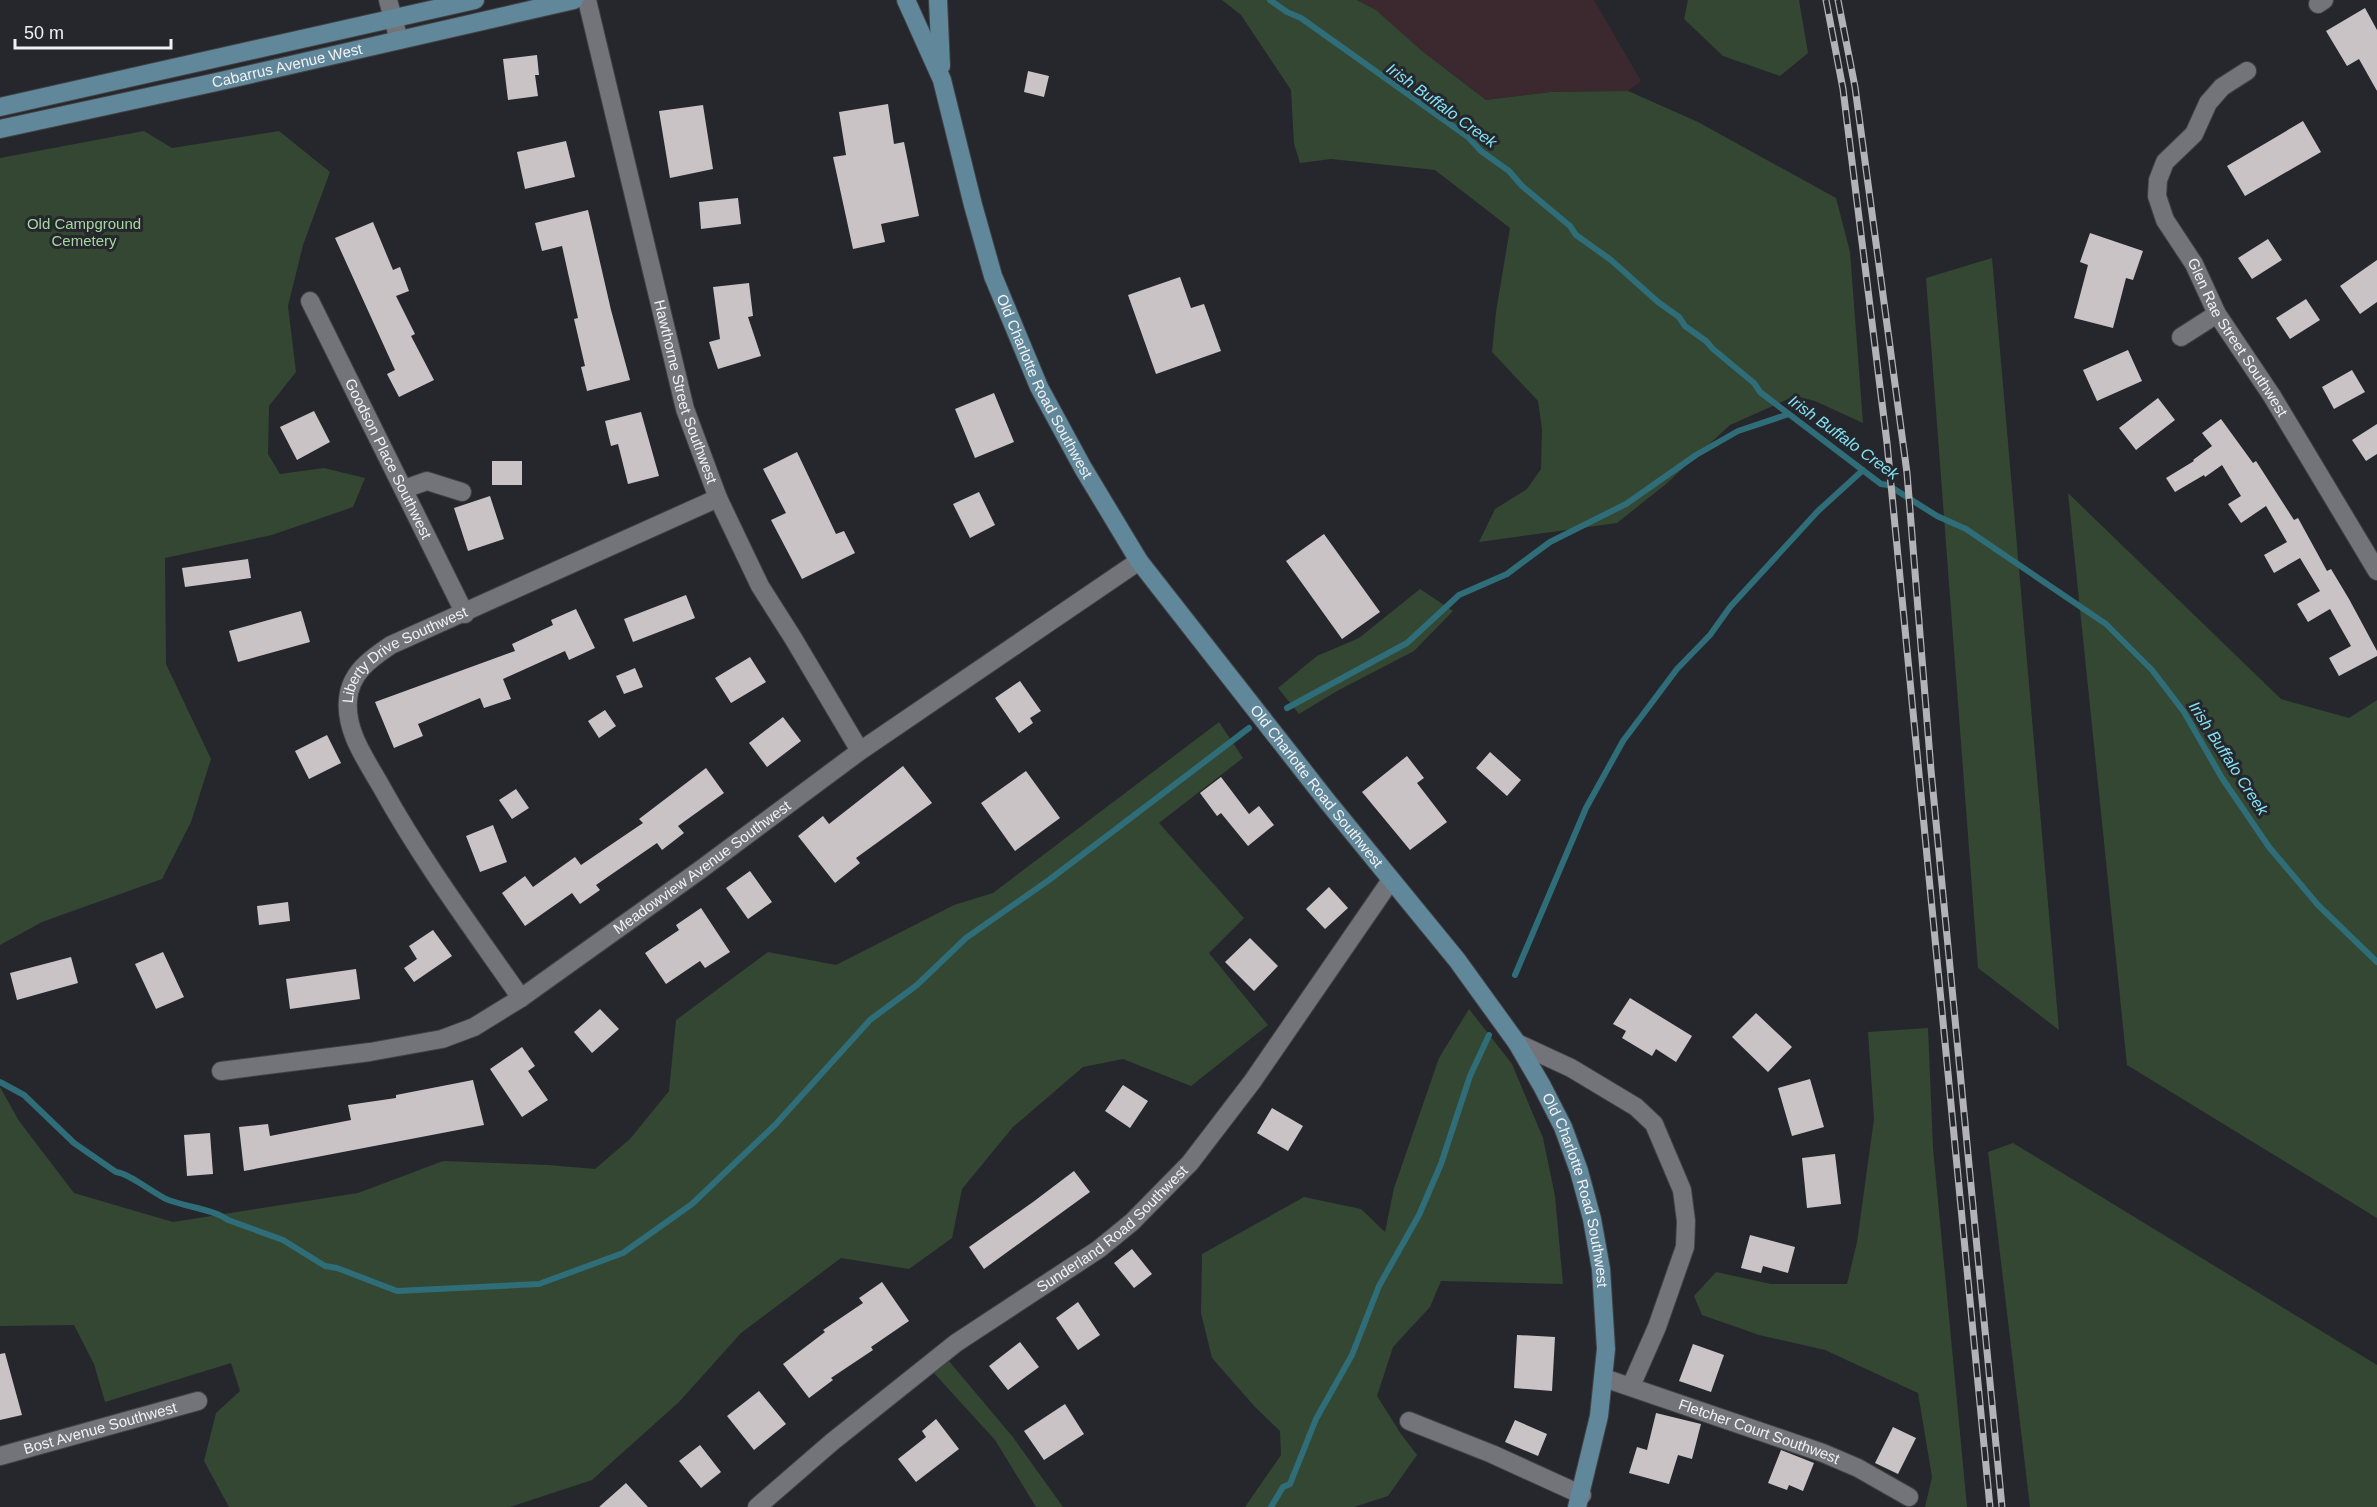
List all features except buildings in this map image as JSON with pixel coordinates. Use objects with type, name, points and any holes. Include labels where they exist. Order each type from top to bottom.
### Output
[{"type":"street","points":[[388,0],[399,40]]},
{"type":"street","name":"Cabarrus Avenue West","points":[[0,106],[262,50],[475,0]]},
{"type":"street","name":"Cabarrus Avenue West","points":[[0,129],[574,0]]},
{"type":"street","name":"Hawthorne Street Southwest","points":[[587,0],[685,409],[718,498],[760,586],[860,751]]},
{"type":"street","name":"Old Charlotte Road Southwest","points":[[906,0],[942,80],[993,276],[1039,387],[1083,468],[1139,561],[1457,960],[1517,1043],[1563,1127],[1579,1171],[1589,1209],[1600,1269],[1606,1349],[1599,1416],[1579,1501]]},
{"type":"street","name":"Old Charlotte Road Southwest","points":[[938,0],[942,80]]},
{"type":"street","name":"Glen Rae Street Southwest","points":[[2247,71],[2222,87],[2208,103],[2194,134],[2165,162],[2158,180],[2157,196],[2165,220],[2194,264],[2217,314],[2272,396],[2377,571]]},
{"type":"street","name":"Goodson Place Southwest","points":[[310,301],[465,614]]},
{"type":"street","points":[[2181,337],[2217,314]]},
{"type":"street","points":[[404,489],[427,480],[462,492]]},
{"type":"street","name":"Liberty Drive Southwest","points":[[521,998],[410,838],[357,744],[348,718],[351,685],[359,669],[391,645],[465,614],[718,498]]},
{"type":"street","name":"Meadowview Avenue Southwest","points":[[220,1071],[370,1052],[442,1039],[474,1028],[521,998],[700,870],[860,751],[1139,561]]},
{"type":"street","name":"Sunderland Road Southwest","points":[[757,1507],[832,1442],[956,1343],[1099,1249],[1132,1222],[1190,1163],[1252,1083],[1391,880]]},
{"type":"street","points":[[1517,1043],[1571,1068],[1636,1107],[1654,1124],[1682,1190],[1686,1221],[1684,1247],[1657,1327],[1631,1386]]},
{"type":"street","name":"Fletcher Court Southwest","points":[[1604,1378],[1823,1453],[1858,1468],[1909,1497]]},
{"type":"street","name":"Bost Avenue Southwest","points":[[0,1455],[198,1401]]},
{"type":"street","points":[[1409,1421],[1492,1455],[1579,1501]]},
{"type":"shaded area","points":[[1357,0],[1594,0],[1641,81],[1628,91],[1551,92],[1486,100],[1422,51],[1376,10]]},
{"type":"green space","points":[[1222,0],[1357,0],[1376,10],[1422,51],[1486,100],[1551,92],[1628,91],[1698,122],[1836,198],[1850,252],[1863,423],[1815,401],[1795,396],[1730,425],[1666,484],[1617,523],[1479,542],[1495,509],[1527,489],[1541,469],[1542,429],[1538,401],[1492,352],[1510,228],[1435,170],[1331,159],[1300,163],[1294,144],[1291,90],[1241,15]]},
{"type":"green space","points":[[1688,0],[1799,0],[1808,53],[1780,76],[1723,56],[1684,19]]},
{"type":"green space","name":"Old Campground Cemetery","points":[[144,131],[172,148],[279,131],[330,172],[303,245],[288,306],[296,372],[269,406],[268,454],[280,474],[324,468],[365,478],[353,507],[272,535],[165,558],[166,664],[211,759],[191,822],[162,879],[42,922],[0,945],[0,158]]},
{"type":"green space","points":[[1992,258],[2059,1030],[1978,968],[1926,278]]},
{"type":"green space","points":[[2068,493],[2281,699],[2349,718],[2377,700],[2377,1218],[2127,1065]]},
{"type":"green space","points":[[1420,589],[1453,611],[1414,651],[1337,691],[1299,714],[1278,688],[1317,656],[1359,638]]},
{"type":"green space","points":[[1219,722],[1243,758],[1159,823],[1244,918],[1209,953],[1268,1025],[1191,1086],[1123,1059],[1083,1067],[1013,1127],[962,1189],[952,1238],[909,1269],[841,1258],[741,1333],[679,1402],[592,1480],[510,1507],[229,1507],[204,1461],[216,1413],[240,1391],[231,1363],[105,1402],[94,1364],[74,1325],[0,1326],[0,1087],[19,1121],[74,1193],[173,1222],[358,1193],[443,1161],[595,1169],[630,1139],[669,1091],[676,1020],[768,952],[836,965],[954,905],[993,893]]},
{"type":"green space","points":[[1469,1009],[1512,1064],[1543,1138],[1555,1196],[1563,1284],[1441,1281],[1430,1307],[1393,1347],[1377,1396],[1417,1455],[1388,1496],[1354,1507],[1245,1507],[1281,1455],[1280,1431],[1255,1407],[1212,1358],[1201,1313],[1202,1254],[1304,1197],[1361,1209],[1385,1232],[1394,1188],[1439,1058]]},
{"type":"green space","points":[[1928,1028],[1933,1148],[1967,1507],[1925,1507],[1932,1477],[1918,1393],[1825,1350],[1759,1335],[1702,1315],[1694,1296],[1716,1272],[1771,1284],[1847,1284],[1857,1242],[1874,1119],[1868,1032]]},
{"type":"green space","points":[[2013,1143],[2377,1365],[2377,1507],[2030,1507],[1988,1152]]},
{"type":"green space","points":[[948,1360],[1012,1436],[1063,1507],[1036,1507],[995,1440],[933,1372]]},
{"type":"waterway","name":"Irish Buffalo Creek","points":[[1270,0],[1287,12],[1301,18],[1468,137],[1481,151],[1509,171],[1522,186],[1570,226],[1576,235],[1611,260],[1658,302],[1679,317],[1685,326],[1706,341],[1754,383],[1760,392],[1881,484],[1888,485],[1937,516],[1966,529],[2106,624],[2152,670],[2184,712],[2222,778],[2269,847],[2318,905],[2377,962]]},
{"type":"waterway","points":[[1287,708],[1407,643],[1459,595],[1507,574],[1550,542],[1626,504],[1696,455],[1738,431],[1789,414]]},
{"type":"waterway","points":[[1515,975],[1586,808],[1623,741],[1677,669],[1710,635],[1730,607],[1818,511],[1863,470]]},
{"type":"waterway","points":[[0,1082],[24,1095],[74,1143],[116,1172],[133,1179],[166,1199],[215,1213],[283,1240],[325,1266],[337,1268],[397,1291],[539,1284],[623,1253],[692,1204],[775,1125],[870,1020],[917,985],[966,938],[1049,880],[1249,728]]},
{"type":"waterway","points":[[1271,1507],[1283,1487],[1290,1484],[1316,1419],[1352,1355],[1379,1286],[1419,1215],[1441,1164],[1470,1076],[1489,1035]]},
{"type":"railway","points":[[1826,0],[1843,89],[1887,443],[1990,1507]]},
{"type":"railway","points":[[1838,0],[1855,87],[1907,473],[1931,770],[2002,1507]]}]
